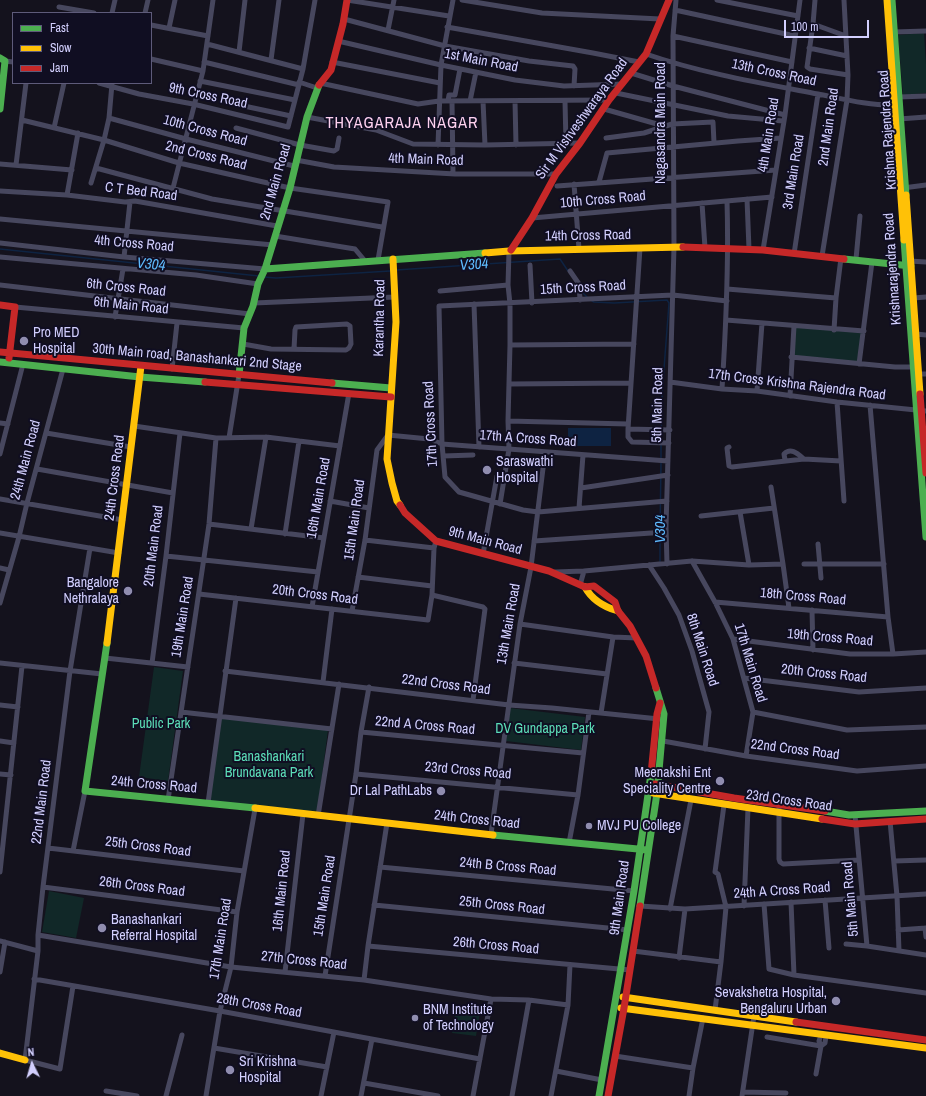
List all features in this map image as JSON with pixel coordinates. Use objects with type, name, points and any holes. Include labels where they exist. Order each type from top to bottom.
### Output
[{"type":"main road","name":"2nd Main Road","points":[[239,375],[244,328],[273,245],[277,226],[290,188],[307,117],[318,85],[331,70],[344,19],[347,0]]},
{"type":"main road","name":"Sir M Vishveshwaraya Road","points":[[510,251],[532,218],[556,174],[646,54],[669,0]]},
{"type":"main road","name":"Krishnarajendra Road","points":[[887,0],[903,188],[913,367],[921,411]]},
{"type":"main road","name":"Krishna Rajendra Road","points":[[892,0],[899,97],[897,105]]},
{"type":"main road","points":[[0,109],[2,60]]},
{"type":"main road","name":"14th Cross Road","points":[[262,277],[365,261],[510,251],[579,249],[674,247],[728,248],[764,250],[872,262],[908,263]]},
{"type":"main road","name":"Karantha Road","points":[[392,378],[396,322],[393,259]]},
{"type":"main road","points":[[908,263],[922,374],[921,411],[926,536]]},
{"type":"main road","points":[[0,305],[15,307],[9,363]]},
{"type":"main road","name":"30th Main road, Banashankari 2nd Stage","points":[[0,352],[391,388]]},
{"type":"main road","name":"30th Main road, Banashankari 2nd Stage","points":[[0,362],[140,377],[390,397]]},
{"type":"main road","name":"24th Cross Road","points":[[141,366],[119,553],[85,791],[208,803],[569,843],[648,850]]},
{"type":"main road","name":"9th Main Road","points":[[392,378],[388,459],[397,501],[405,513],[435,544],[482,554],[552,572],[582,586],[594,586],[615,602],[618,611],[637,638],[652,671],[664,714],[663,741],[654,784],[649,793],[622,969],[599,1096]]},
{"type":"main road","points":[[923,450],[926,473]]},
{"type":"main road","name":"9th Main Road","points":[[608,1096],[626,997],[657,794],[654,784],[656,719],[660,703]]},
{"type":"main road","name":"23rd Cross Road","points":[[654,784],[779,805],[855,815],[926,811]]},
{"type":"main road","name":"23rd Cross Road","points":[[649,793],[856,824],[926,819]]},
{"type":"main road","points":[[617,995],[926,1040]]},
{"type":"main road","points":[[615,1008],[703,1018],[823,1036],[926,1048]]},
{"type":"main road","points":[[0,1053],[25,1060]]},
{"type":"street","points":[[112,12],[115,0]]},
{"type":"street","points":[[145,12],[148,0]]},
{"type":"street","points":[[169,28],[175,0]]},
{"type":"street","points":[[173,188],[186,139],[193,104],[203,71],[213,0]]},
{"type":"street","points":[[239,52],[245,0]]},
{"type":"street","points":[[271,60],[279,0]]},
{"type":"street","points":[[244,106],[291,116],[303,69],[315,0]]},
{"type":"street","name":"2nd Main Road","points":[[347,0],[449,16]]},
{"type":"street","points":[[388,30],[394,0]]},
{"type":"street","points":[[438,144],[441,65],[453,0]]},
{"type":"street","points":[[462,0],[542,13],[660,19]]},
{"type":"street","name":"Nagasandra Main Road","points":[[674,247],[672,105],[673,36],[676,0]]},
{"type":"street","points":[[717,0],[798,16]]},
{"type":"street","name":"4th Main Road","points":[[764,250],[785,115],[800,0]]},
{"type":"street","points":[[815,0],[807,64],[808,69],[848,75]]},
{"type":"street","name":"2nd Main Road","points":[[822,256],[847,100],[848,75],[844,0]]},
{"type":"street","points":[[59,7],[88,12]]},
{"type":"street","points":[[675,10],[795,36]]},
{"type":"street","points":[[344,19],[445,46],[529,61],[574,66],[574,86]]},
{"type":"street","points":[[813,24],[846,36]]},
{"type":"street","points":[[152,25],[208,36]]},
{"type":"street","points":[[448,27],[639,62]]},
{"type":"street","points":[[894,32],[926,31]]},
{"type":"street","points":[[673,36],[792,62]]},
{"type":"street","name":"1st Main Road","points":[[338,41],[514,80],[564,86],[623,84]]},
{"type":"street","points":[[207,44],[303,69]]},
{"type":"street","points":[[810,48],[847,56]]},
{"type":"street","name":"13th Cross Road","points":[[646,54],[673,63],[788,89],[847,100],[897,105]]},
{"type":"street","points":[[152,58],[203,71]]},
{"type":"street","points":[[2,60],[12,62]]},
{"type":"street","points":[[204,62],[299,84],[318,85],[418,104],[440,101],[610,100]]},
{"type":"street","points":[[332,62],[440,83]]},
{"type":"street","points":[[453,174],[454,145],[449,95],[455,95],[460,69]]},
{"type":"street","points":[[470,101],[476,72]]},
{"type":"street","points":[[631,73],[673,86],[785,115]]},
{"type":"street","points":[[200,81],[295,100]]},
{"type":"street","points":[[16,165],[26,84]]},
{"type":"street","points":[[54,128],[64,84]]},
{"type":"street","points":[[91,183],[109,118],[112,84]]},
{"type":"street","name":"9th Cross Road","points":[[112,84],[139,94],[193,104],[288,127],[291,116]]},
{"type":"street","points":[[616,93],[728,116],[783,121]]},
{"type":"street","name":"3rd Main Road","points":[[794,254],[818,94]]},
{"type":"street","points":[[899,97],[926,96]]},
{"type":"street","points":[[483,101],[485,145]]},
{"type":"street","points":[[515,101],[516,145]]},
{"type":"street","points":[[565,101],[566,144]]},
{"type":"street","points":[[604,109],[664,126]]},
{"type":"street","points":[[712,113],[714,143]]},
{"type":"street","points":[[307,117],[376,130],[413,144],[516,145],[580,143]]},
{"type":"street","name":"10th Cross Road","points":[[109,118],[186,139],[295,163]]},
{"type":"street","points":[[898,120],[926,118]]},
{"type":"street","name":"2nd Cross Road","points":[[22,120],[104,140],[179,163],[290,188],[388,202],[382,227]]},
{"type":"street","points":[[606,138],[644,133],[672,124],[713,122]]},
{"type":"street","points":[[236,128],[300,145],[334,152],[339,138]]},
{"type":"street","points":[[67,195],[78,133]]},
{"type":"street","points":[[598,182],[607,153],[781,138]]},
{"type":"street","name":"4th Main Road","points":[[295,163],[334,168],[453,174],[556,174]]},
{"type":"street","points":[[0,164],[72,170]]},
{"type":"street","points":[[96,168],[212,199],[382,227],[378,260]]},
{"type":"street","name":"10th Cross Road","points":[[557,186],[776,170]]},
{"type":"street","points":[[574,184],[579,249]]},
{"type":"street","points":[[903,188],[926,186]]},
{"type":"street","name":"C T Bed Road","points":[[0,191],[67,195],[130,202],[136,201],[277,226]]},
{"type":"street","name":"10th Cross Road","points":[[532,218],[772,197]]},
{"type":"street","points":[[747,199],[749,249]]},
{"type":"street","points":[[722,389],[727,301],[727,201]]},
{"type":"street","points":[[124,257],[130,202]]},
{"type":"street","points":[[702,203],[705,248]]},
{"type":"street","points":[[856,260],[860,216]]},
{"type":"street","points":[[0,219],[273,245]]},
{"type":"street","points":[[275,236],[355,250],[365,261]]},
{"type":"street","name":"4th Cross Road","points":[[0,243],[124,257],[262,277]]},
{"type":"street","name":"5th Main Road","points":[[667,564],[663,501],[668,475],[670,430],[674,247]]},
{"type":"street","points":[[640,248],[630,383],[628,437],[632,442],[669,443]]},
{"type":"street","points":[[500,504],[509,449],[510,304],[508,263],[510,251]]},
{"type":"street","points":[[0,257],[196,275],[262,277]]},
{"type":"street","points":[[834,330],[841,258]]},
{"type":"street","points":[[859,364],[872,262]]},
{"type":"street","points":[[908,263],[926,262]]},
{"type":"street","points":[[530,265],[532,303]]},
{"type":"street","points":[[116,317],[123,269]]},
{"type":"street","points":[[570,271],[579,284],[580,300]]},
{"type":"street","name":"6th Cross Road","points":[[0,285],[250,314]]},
{"type":"street","points":[[440,291],[508,285]]},
{"type":"street","points":[[727,289],[836,298]]},
{"type":"street","name":"15th Cross Road","points":[[439,306],[532,303],[673,295],[727,301]]},
{"type":"street","points":[[254,303],[395,296]]},
{"type":"street","points":[[913,298],[926,297]]},
{"type":"street","points":[[474,304],[479,447]]},
{"type":"street","name":"17th Cross Road","points":[[439,306],[442,444],[445,477],[459,492],[523,510],[538,512],[663,501]]},
{"type":"street","name":"6th Main Road","points":[[15,307],[244,328]]},
{"type":"street","points":[[726,320],[834,330],[864,331]]},
{"type":"street","points":[[172,369],[177,323]]},
{"type":"street","points":[[757,391],[762,323]]},
{"type":"street","points":[[243,344],[271,349],[346,350],[351,344],[350,326],[347,324],[296,327],[294,330],[294,349]]},
{"type":"street","points":[[790,396],[791,357],[794,326]]},
{"type":"street","points":[[916,334],[926,335]]},
{"type":"street","points":[[510,345],[634,344]]},
{"type":"street","points":[[791,357],[895,367],[913,367]]},
{"type":"street","points":[[0,454],[23,364]]},
{"type":"street","name":"24th Main Road","points":[[0,603],[63,369]]},
{"type":"street","points":[[228,438],[239,375]]},
{"type":"street","name":"17th Cross Krishna Rajendra Road","points":[[670,382],[921,411]]},
{"type":"street","points":[[509,384],[630,383]]},
{"type":"street","name":"16th Main Road","points":[[312,607],[349,393]]},
{"type":"street","points":[[837,402],[844,500]]},
{"type":"street","points":[[870,405],[888,617],[893,654]]},
{"type":"street","name":"17th A Cross Road","points":[[508,421],[628,426]]},
{"type":"street","points":[[0,423],[8,424]]},
{"type":"street","points":[[134,426],[216,438],[266,437],[340,446]]},
{"type":"street","points":[[628,426],[670,430]]},
{"type":"street","points":[[46,433],[131,447]]},
{"type":"street","name":"20th Main Road","points":[[152,662],[180,433]]},
{"type":"street","name":"17th A Cross Road","points":[[388,435],[429,439],[442,444],[668,461]]},
{"type":"street","name":"15th Main Road","points":[[352,611],[365,540],[377,450],[388,435]]},
{"type":"street","points":[[251,529],[266,437]]},
{"type":"street","name":"19th Main Road","points":[[168,800],[209,524],[216,438]]},
{"type":"street","points":[[285,534],[300,441]]},
{"type":"street","points":[[729,447],[727,448],[729,466],[732,467],[785,460],[804,459],[841,461]]},
{"type":"street","points":[[785,460],[784,454],[787,451],[795,451],[804,459]]},
{"type":"street","name":"13th Main Road","points":[[490,834],[498,787],[514,663],[531,567],[545,452]]},
{"type":"street","points":[[443,456],[473,454]]},
{"type":"street","points":[[579,508],[583,454]]},
{"type":"street","points":[[37,469],[173,494]]},
{"type":"street","points":[[581,488],[668,475]]},
{"type":"street","points":[[482,554],[497,476]]},
{"type":"street","points":[[770,487],[789,608]]},
{"type":"street","points":[[0,499],[123,520]]},
{"type":"street","points":[[330,501],[369,508]]},
{"type":"street","points":[[701,516],[774,508]]},
{"type":"street","points":[[740,512],[749,565]]},
{"type":"street","points":[[209,524],[324,538]]},
{"type":"street","points":[[534,541],[666,532]]},
{"type":"street","points":[[0,533],[119,553]]},
{"type":"street","points":[[365,540],[435,544],[432,596],[483,607],[485,613],[473,700]]},
{"type":"street","points":[[818,544],[821,578]]},
{"type":"street","name":"22nd Main Road","points":[[25,1060],[38,951],[38,935],[43,887],[70,671],[90,548]]},
{"type":"street","points":[[166,556],[318,572]]},
{"type":"street","points":[[552,572],[584,572],[692,561],[749,565],[783,564]]},
{"type":"street","name":"17th Main Road","points":[[692,561],[715,602],[733,639],[744,678],[753,712],[746,756]]},
{"type":"street","points":[[804,564],[884,564]]},
{"type":"street","name":"8th Main Road","points":[[649,565],[679,615],[692,651],[709,712],[705,749]]},
{"type":"street","points":[[0,568],[9,570]]},
{"type":"street","points":[[582,586],[584,572]]},
{"type":"street","points":[[358,577],[432,586]]},
{"type":"street","name":"20th Cross Road","points":[[199,594],[428,620],[432,596]]},
{"type":"street","points":[[208,803],[236,598]]},
{"type":"street","name":"18th Cross Road","points":[[715,602],[888,617]]},
{"type":"street","points":[[323,682],[332,609]]},
{"type":"street","points":[[812,610],[813,650]]},
{"type":"street","points":[[520,624],[613,637],[637,638]]},
{"type":"street","points":[[601,713],[613,637]]},
{"type":"street","name":"19th Cross Road","points":[[733,639],[850,654],[926,652]]},
{"type":"street","points":[[105,658],[188,667]]},
{"type":"street","points":[[0,663],[102,674]]},
{"type":"street","points":[[514,663],[607,674]]},
{"type":"street","points":[[0,872],[22,666]]},
{"type":"street","name":"22nd Cross Road","points":[[225,671],[473,700],[664,720]]},
{"type":"street","name":"20th Cross Road","points":[[744,678],[859,692],[926,688]]},
{"type":"street","points":[[318,816],[339,684]]},
{"type":"street","name":"15th Main Road","points":[[325,976],[369,687]]},
{"type":"street","points":[[0,705],[18,707]]},
{"type":"street","points":[[181,712],[332,729]]},
{"type":"street","points":[[569,843],[578,795],[589,712]]},
{"type":"street","points":[[753,712],[847,730],[926,727]]},
{"type":"street","name":"22nd A Cross Road","points":[[361,732],[583,754]]},
{"type":"street","points":[[0,741],[14,743]]},
{"type":"street","name":"22nd Cross Road","points":[[663,741],[746,756],[857,770],[926,766]]},
{"type":"street","points":[[0,774],[11,775]]},
{"type":"street","name":"23rd Cross Road","points":[[356,774],[578,795]]},
{"type":"street","points":[[73,851],[85,791]]},
{"type":"street","points":[[670,909],[691,800]]},
{"type":"street","points":[[715,1010],[726,907],[718,874],[715,872],[724,805]]},
{"type":"street","points":[[779,805],[780,862],[783,864],[859,860]]},
{"type":"street","points":[[744,906],[748,808]]},
{"type":"street","name":"17th Main Road","points":[[206,1096],[220,1011],[231,967],[237,912],[255,809]]},
{"type":"street","name":"16th Main Road","points":[[285,972],[303,814]]},
{"type":"street","name":"5th Main Road","points":[[855,815],[867,946],[926,955]]},
{"type":"street","points":[[890,822],[897,896],[899,951]]},
{"type":"street","points":[[364,980],[387,823]]},
{"type":"street","name":"25th Cross Road","points":[[48,848],[244,871]]},
{"type":"street","points":[[894,861],[926,860]]},
{"type":"street","name":"24th B Cross Road","points":[[380,867],[634,891]]},
{"type":"street","name":"26th Cross Road","points":[[43,887],[237,912]]},
{"type":"street","name":"24th A Cross Road","points":[[640,906],[685,909],[926,894]]},
{"type":"street","points":[[825,900],[829,948]]},
{"type":"street","points":[[791,902],[794,975]]},
{"type":"street","points":[[764,904],[769,969],[794,975],[926,993]]},
{"type":"street","name":"25th Cross Road","points":[[374,905],[628,930]]},
{"type":"street","points":[[679,958],[685,909]]},
{"type":"street","points":[[898,930],[926,928],[926,937]]},
{"type":"street","name":"27th Cross Road","points":[[38,935],[231,967],[364,980],[491,999],[529,1000],[568,1005]]},
{"type":"street","points":[[0,972],[3,941],[38,951]]},
{"type":"street","points":[[846,944],[867,946]]},
{"type":"street","name":"26th Cross Road","points":[[368,946],[630,970]]},
{"type":"street","points":[[633,951],[679,958],[721,962]]},
{"type":"street","points":[[551,1096],[568,1005],[570,965]]},
{"type":"street","name":"28th Cross Road","points":[[34,979],[220,1011],[480,1059]]},
{"type":"street","points":[[25,1060],[60,1069],[73,986]]},
{"type":"street","points":[[474,1096],[491,999]]},
{"type":"street","points":[[512,1096],[529,1000]]},
{"type":"street","points":[[754,1016],[743,1094],[786,1094]]},
{"type":"street","points":[[689,1096],[703,1018]]},
{"type":"street","points":[[321,1096],[334,1032]]},
{"type":"street","points":[[166,1096],[182,1035]]},
{"type":"street","points":[[816,1074],[821,1046],[825,1043],[823,1036]]},
{"type":"street","points":[[767,1037],[821,1046]]},
{"type":"street","points":[[361,1096],[372,1039]]},
{"type":"street","points":[[214,1048],[327,1067]]},
{"type":"street","points":[[615,1056],[693,1068]]},
{"type":"street","points":[[556,1071],[602,1080]]},
{"type":"street","points":[[364,1083],[438,1096]]},
{"type":"street","points":[[106,1090],[121,1095],[137,1096]]},
{"type":"green space","points":[[924,33],[926,93],[903,95],[898,35]]},
{"type":"green space","points":[[794,326],[864,332],[859,364],[791,357]]},
{"type":"green space","name":"Public Park","points":[[154,667],[183,671],[168,781],[139,777]]},
{"type":"green space","name":"DV Gundappa Park","points":[[510,708],[585,717],[581,750],[506,741]]},
{"type":"green space","name":"Banashankari Brundavana Park","points":[[220,717],[328,730],[317,814],[210,801]]},
{"type":"green space","points":[[49,891],[84,898],[76,938],[42,932]]},
{"type":"green space","points":[[456,1008],[480,1012],[476,1036],[452,1033]]},
{"type":"water","points":[[568,428],[611,428],[611,446],[568,446]]},
{"type":"waterway","name":"V304","points":[[0,249],[259,276]]},
{"type":"waterway","name":"V304","points":[[396,270],[560,259],[568,271]]},
{"type":"waterway","name":"V304","points":[[264,277],[276,278],[390,271]]},
{"type":"waterway","name":"V304","points":[[582,292],[588,298]]},
{"type":"waterway","name":"V304","points":[[592,301],[614,303],[667,300],[669,303],[662,395],[661,441]]},
{"type":"waterway","name":"V304","points":[[661,445],[661,459]]},
{"type":"waterway","name":"V304","points":[[660,531],[661,463]]},
{"type":"waterway","name":"V304","points":[[660,535],[660,561]]},
{"type":"traffic: fast","points":[[892,0],[906,195]]},
{"type":"traffic: fast","points":[[0,58],[5,61],[0,109]]},
{"type":"traffic: fast","points":[[239,375],[244,328],[253,306],[258,284],[265,269],[290,188],[307,117],[319,85]]},
{"type":"traffic: fast","points":[[904,240],[926,537]]},
{"type":"traffic: fast","points":[[265,269],[485,253]]},
{"type":"traffic: fast","points":[[844,259],[911,266]]},
{"type":"traffic: fast","points":[[0,362],[140,377],[205,382]]},
{"type":"traffic: fast","points":[[332,383],[391,388]]},
{"type":"traffic: fast","points":[[107,643],[85,791],[255,808]]},
{"type":"traffic: fast","points":[[640,906],[657,793],[664,714],[656,688]]},
{"type":"traffic: fast","points":[[599,1096],[634,891],[651,774]]},
{"type":"traffic: fast","points":[[825,811],[849,815],[926,811]]},
{"type":"traffic: fast","points":[[493,835],[648,850]]},
{"type":"traffic: slow","points":[[887,0],[904,240]]},
{"type":"traffic: slow","points":[[906,195],[920,394]]},
{"type":"traffic: slow","points":[[485,253],[509,251],[683,247]]},
{"type":"traffic: slow","points":[[393,259],[396,322],[387,459],[397,501],[400,505]]},
{"type":"traffic: slow","points":[[107,643],[141,366]]},
{"type":"traffic: slow","points":[[585,587],[591,596],[599,602],[618,611]]},
{"type":"traffic: slow","points":[[653,793],[822,819]]},
{"type":"traffic: slow","points":[[255,808],[493,835]]},
{"type":"traffic: slow","points":[[623,997],[796,1022]]},
{"type":"traffic: slow","points":[[621,1008],[926,1048]]},
{"type":"traffic: slow","points":[[0,1053],[25,1060]]},
{"type":"traffic: jam","points":[[319,85],[331,70],[343,24],[347,0]]},
{"type":"traffic: jam","points":[[511,250],[532,218],[556,174],[580,143],[609,100],[646,54],[669,0]]},
{"type":"traffic: jam","points":[[683,247],[763,250],[844,259]]},
{"type":"traffic: jam","points":[[0,305],[15,307],[9,358]]},
{"type":"traffic: jam","points":[[0,352],[332,383]]},
{"type":"traffic: jam","points":[[205,382],[391,397]]},
{"type":"traffic: jam","points":[[920,394],[926,473]]},
{"type":"traffic: jam","points":[[400,505],[405,513],[436,541],[549,571],[585,587],[594,586],[615,602],[618,611],[630,626],[646,656],[656,688]]},
{"type":"traffic: jam","points":[[651,774],[657,714],[660,703]]},
{"type":"traffic: jam","points":[[655,784],[734,798],[825,811]]},
{"type":"traffic: jam","points":[[822,819],[855,824],[926,819]]},
{"type":"traffic: jam","points":[[608,1096],[640,906]]},
{"type":"traffic: jam","points":[[796,1022],[926,1040]]},
{"type":"place","name":"Pro MED Hospital","points":[[24,341]]},
{"type":"place","name":"Saraswathi Hospital","points":[[487,470]]},
{"type":"place","name":"Bangalore Nethralaya","points":[[128,591]]},
{"type":"place","name":"Meenakshi Ent Speciality Centre","points":[[720,781]]},
{"type":"place","name":"Dr Lal PathLabs","points":[[441,791]]},
{"type":"place","name":"MVJ PU College","points":[[589,826]]},
{"type":"place","name":"Banashankari Referral Hospital","points":[[102,928]]},
{"type":"place","name":"Sevakshetra Hospital, Bengaluru Urban","points":[[836,1001]]},
{"type":"place","name":"BNM Institute of Technology","points":[[415,1018]]},
{"type":"place","name":"Sri Krishna Hospital","points":[[230,1070]]},
{"type":"district","name":"THYAGARAJA NAGAR","points":[[402,124]]}]
